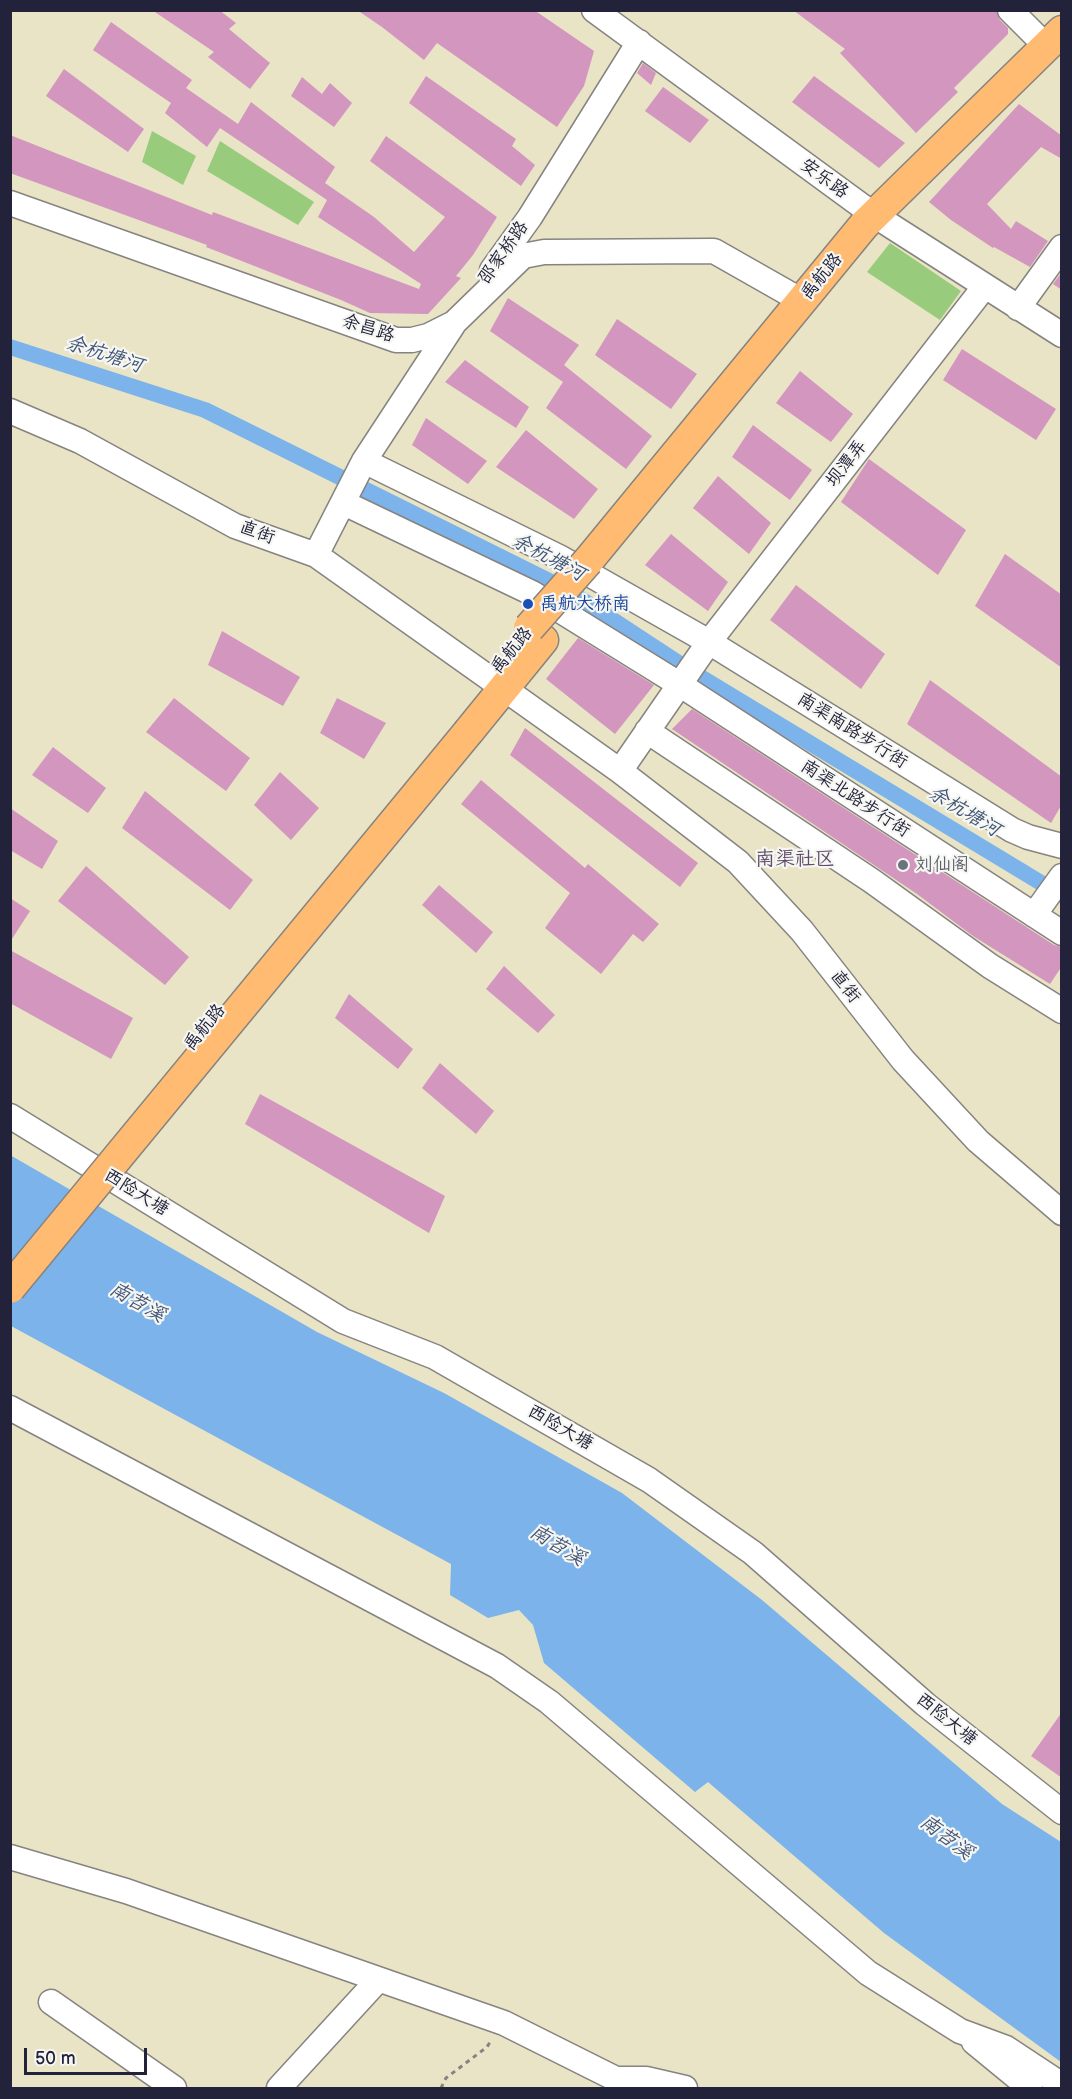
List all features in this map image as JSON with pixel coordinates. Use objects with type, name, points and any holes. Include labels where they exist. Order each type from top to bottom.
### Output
[{"type":"main road","name":"禹航路","points":[[10,1266],[463,726],[536,634],[880,219],[1056,40]]},
{"type":"main road","name":"禹航路","points":[[594,566],[864,225],[880,219]]},
{"type":"main road","points":[[10,1288],[463,726]]},
{"type":"street","name":"安乐路","points":[[594,10],[880,219],[1062,335]]},
{"type":"street","points":[[1010,10],[1056,40]]},
{"type":"street","name":"邵家桥路","points":[[316,555],[364,461],[454,323],[530,217],[639,42]]},
{"type":"street","name":"余昌路","points":[[10,203],[396,340],[412,340],[428,336],[454,323],[523,255],[543,252],[714,251],[802,301]]},
{"type":"street","points":[[1018,308],[1062,247]]},
{"type":"street","name":"坝潭弄","points":[[620,771],[709,642],[985,286]]},
{"type":"street","name":"直街","points":[[10,411],[80,441],[235,526],[316,555],[620,771],[738,862],[802,931],[903,1060],[978,1141],[1062,1213]]},
{"type":"street","name":"南渠南路步行街","points":[[364,461],[559,557],[709,642],[1012,830],[1062,846]]},
{"type":"street","name":"南渠北路步行街","points":[[344,503],[532,593],[681,681],[1062,933]]},
{"type":"street","points":[[647,731],[872,881],[990,966],[1062,1011]]},
{"type":"street","points":[[1034,915],[1062,876]]},
{"type":"street","name":"西险大塘","points":[[10,1116],[343,1321],[435,1357],[649,1480],[753,1553],[925,1704],[1062,1812]]},
{"type":"street","points":[[10,1408],[497,1666],[549,1702],[868,1972],[960,2031],[1030,2088]]},
{"type":"street","points":[[10,1857],[126,1891],[504,2023],[616,2079],[646,2079],[686,2088]]},
{"type":"street","points":[[279,2088],[378,1980]]},
{"type":"street","points":[[51,2002],[174,2088]]},
{"type":"street","points":[[960,2031],[1006,2048],[1062,2085]]},
{"type":"path","points":[[441,2088],[446,2078],[487,2047],[504,2023]]},
{"type":"green space","points":[[152,131],[196,156],[183,185],[142,162]]},
{"type":"green space","points":[[220,141],[314,202],[298,225],[207,171]]},
{"type":"green space","points":[[890,243],[961,291],[940,320],[867,272]]},
{"type":"water","name":"南苕溪","points":[[10,1155],[317,1332],[444,1393],[622,1493],[762,1600],[1002,1804],[1061,1842],[1061,2062],[884,1933],[708,1782],[695,1792],[544,1663],[533,1625],[519,1610],[488,1618],[450,1595],[451,1564],[11,1326]]},
{"type":"building","points":[[152,10],[219,10],[236,23],[229,29],[270,63],[250,89],[208,57],[214,52]]},
{"type":"building","points":[[357,10],[534,10],[594,51],[584,86],[557,127],[437,43],[424,60]]},
{"type":"building","points":[[793,10],[996,10],[1000,20],[1008,28],[1008,34],[954,88],[958,92],[916,133],[840,53],[845,49]]},
{"type":"building","points":[[111,22],[192,80],[186,88],[238,124],[251,102],[335,167],[325,183],[374,217],[414,252],[445,217],[370,161],[386,136],[497,217],[473,255],[456,276],[461,278],[428,314],[370,313],[206,247],[207,245],[10,173],[10,135],[212,215],[213,212],[419,289],[421,284],[318,217],[327,200],[220,128],[207,147],[165,113],[171,103],[93,50]]},
{"type":"building","points":[[643,63],[656,73],[651,85],[637,73]]},
{"type":"building","points":[[64,69],[144,129],[128,152],[46,96]]},
{"type":"building","points":[[426,76],[516,139],[512,146],[535,165],[521,186],[409,103]]},
{"type":"building","points":[[814,76],[905,143],[879,168],[792,102]]},
{"type":"building","points":[[302,77],[322,94],[330,83],[352,103],[334,127],[291,96]]},
{"type":"building","points":[[663,87],[709,120],[690,143],[645,111]]},
{"type":"building","points":[[1019,104],[1062,136],[1062,159],[1041,147],[987,204],[1011,229],[1016,221],[1048,241],[1030,267],[993,248],[929,202]]},
{"type":"building","points":[[1062,272],[1062,290],[1053,284]]},
{"type":"building","points":[[508,298],[579,345],[564,365],[652,436],[626,469],[546,408],[563,382],[490,331]]},
{"type":"building","points":[[617,319],[697,374],[671,409],[595,355]]},
{"type":"building","points":[[962,349],[1056,409],[1036,440],[943,380]]},
{"type":"building","points":[[465,360],[529,407],[516,428],[445,382]]},
{"type":"building","points":[[800,371],[853,414],[831,442],[776,403]]},
{"type":"building","points":[[426,418],[487,461],[468,484],[412,445]]},
{"type":"building","points":[[753,425],[812,470],[790,500],[732,457]]},
{"type":"building","points":[[526,430],[598,489],[574,519],[496,467]]},
{"type":"building","points":[[869,459],[966,530],[938,575],[841,502]]},
{"type":"building","points":[[718,476],[771,523],[749,554],[693,508]]},
{"type":"building","points":[[671,534],[728,582],[708,611],[645,565]]},
{"type":"building","points":[[1005,554],[1062,595],[1062,668],[975,606]]},
{"type":"building","points":[[796,585],[885,654],[861,689],[770,620]]},
{"type":"building","points":[[222,631],[300,677],[283,706],[208,665]]},
{"type":"building","points":[[578,638],[654,685],[615,734],[546,679]]},
{"type":"building","points":[[930,680],[1062,777],[1062,804],[1051,823],[907,724]]},
{"type":"building","points":[[174,698],[250,758],[226,791],[146,732]]},
{"type":"building","points":[[337,698],[386,723],[364,759],[320,733]]},
{"type":"building","points":[[692,709],[1054,945],[1062,947],[1062,966],[1050,984],[973,936],[917,894],[672,729]]},
{"type":"building","points":[[525,728],[698,863],[680,887],[510,755]]},
{"type":"building","points":[[53,747],[106,788],[88,813],[32,775]]},
{"type":"building","points":[[280,772],[319,808],[291,840],[254,805]]},
{"type":"building","points":[[481,780],[585,868],[588,864],[659,924],[643,942],[633,934],[601,974],[545,928],[570,893],[461,804]]},
{"type":"building","points":[[145,791],[253,880],[230,910],[122,828]]},
{"type":"building","points":[[10,808],[58,841],[42,869],[10,850]]},
{"type":"building","points":[[86,866],[189,957],[165,985],[58,901]]},
{"type":"building","points":[[439,885],[493,932],[476,953],[422,905]]},
{"type":"building","points":[[10,898],[30,911],[10,942]]},
{"type":"building","points":[[10,950],[133,1018],[111,1059],[10,1003]]},
{"type":"building","points":[[504,966],[555,1015],[538,1033],[486,989]]},
{"type":"building","points":[[349,994],[413,1049],[398,1069],[335,1018]]},
{"type":"building","points":[[440,1063],[494,1111],[476,1134],[422,1088]]},
{"type":"building","points":[[260,1094],[445,1196],[429,1233],[245,1124]]},
{"type":"building","points":[[1062,1712],[1062,1778],[1031,1756]]},
{"type":"waterway","name":"余杭塘河","points":[[10,347],[205,410],[567,590],[689,670],[1061,895]]},
{"type":"place","name":"禹航大桥南","points":[[528,604]]},
{"type":"place","name":"刘仙阁","points":[[903,865]]},
{"type":"district","name":"南渠社区","points":[[795,860]]}]
